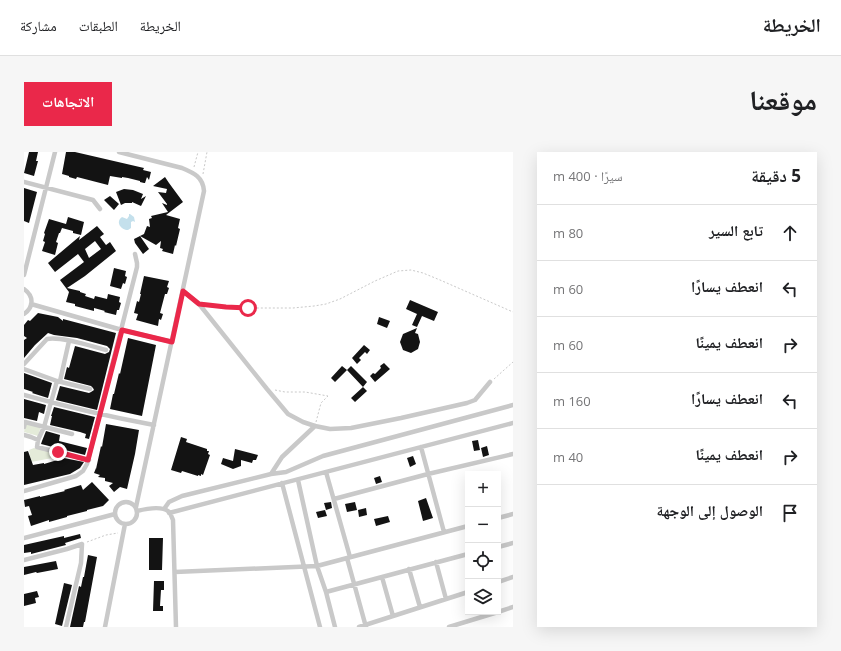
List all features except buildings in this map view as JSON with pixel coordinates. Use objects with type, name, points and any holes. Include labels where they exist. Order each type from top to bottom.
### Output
[{"type":"street","points":[[24,275],[25,266],[55,152]]},
{"type":"street","points":[[119,152],[182,168],[192,172],[204,185],[204,191],[137,509],[137,517],[134,522],[128,524],[122,524],[117,520],[115,511],[117,506],[122,502],[132,503],[137,509]]},
{"type":"street","points":[[24,182],[93,200],[100,209]]},
{"type":"street","points":[[24,491],[76,476],[84,469],[88,460],[137,267],[135,254]]},
{"type":"street","points":[[24,289],[31,296],[29,310],[24,314]]},
{"type":"street","points":[[183,291],[199,304],[288,414],[303,422],[315,426],[330,429],[351,428],[467,403],[475,400],[490,382]]},
{"type":"street","points":[[31,304],[122,330],[172,342]]},
{"type":"street","points":[[24,364],[47,339],[54,338],[106,350]]},
{"type":"street","points":[[69,341],[59,381],[36,447],[88,460]]},
{"type":"street","points":[[24,369],[59,381],[90,389]]},
{"type":"street","points":[[24,395],[52,403],[154,426]]},
{"type":"street","points":[[164,509],[169,502],[182,496],[271,474],[286,472],[323,456],[513,404]]},
{"type":"street","points":[[24,427],[25,422],[72,434]]},
{"type":"street","points":[[169,513],[513,423]]},
{"type":"street","points":[[271,474],[282,457],[315,426]]},
{"type":"street","points":[[24,435],[38,440]]},
{"type":"street","points":[[421,447],[444,532]]},
{"type":"street","points":[[334,499],[428,474],[513,454]]},
{"type":"street","points":[[326,472],[366,626]]},
{"type":"street","points":[[298,480],[317,566],[326,592],[335,627]]},
{"type":"street","points":[[282,483],[320,627]]},
{"type":"street","points":[[137,509],[164,509],[169,513],[173,520],[176,627]]},
{"type":"street","points":[[24,532],[25,538],[115,514]]},
{"type":"street","points":[[501,517],[513,514]]},
{"type":"street","points":[[105,627],[125,524]]},
{"type":"street","points":[[175,572],[317,566],[465,527]]},
{"type":"street","points":[[501,546],[513,543]]},
{"type":"street","points":[[24,560],[82,544],[81,563],[66,627]]},
{"type":"street","points":[[326,592],[465,555]]},
{"type":"street","points":[[436,562],[446,599]]},
{"type":"street","points":[[409,569],[420,608]]},
{"type":"street","points":[[382,577],[393,616]]},
{"type":"street","points":[[501,581],[513,577]]},
{"type":"street","points":[[359,627],[465,593]]},
{"type":"street","points":[[501,611],[513,607]]},
{"type":"street","points":[[449,627],[461,625],[488,615]]},
{"type":"path","points":[[192,172],[198,152]]},
{"type":"path","points":[[201,180],[207,152]]},
{"type":"path","points":[[199,304],[248,308],[293,308],[314,306],[340,299],[375,281],[398,272],[411,270],[440,280],[513,312]]},
{"type":"path","points":[[490,382],[513,362]]},
{"type":"path","points":[[267,389],[285,392],[305,392],[328,396],[322,403],[315,426]]},
{"type":"path","points":[[82,544],[106,535],[123,532]]},
{"type":"green space","points":[[26,422],[41,426],[38,436],[24,432]]},
{"type":"green space","points":[[34,448],[58,452],[58,457],[31,462],[29,450]]},
{"type":"water","points":[[129,214],[134,217],[135,222],[131,222],[131,228],[125,230],[121,227],[119,221],[122,217],[127,219]]},
{"type":"route","points":[[58,452],[88,460],[122,330],[172,342],[183,291],[199,304],[248,308]]}]
